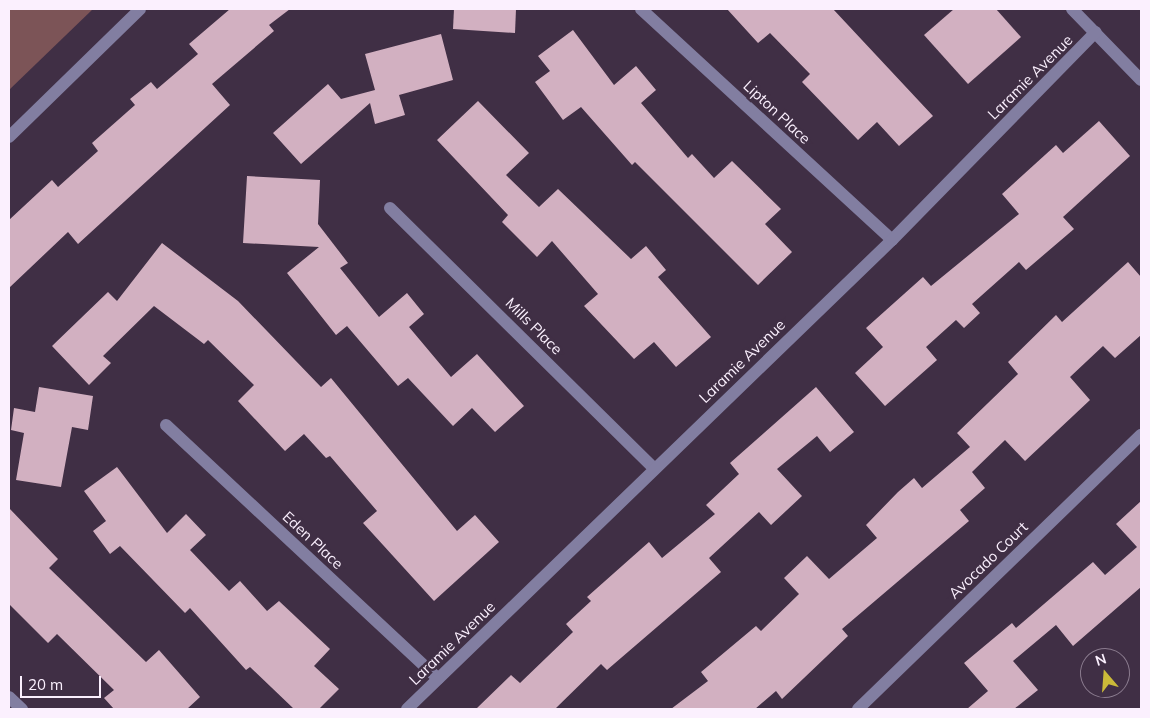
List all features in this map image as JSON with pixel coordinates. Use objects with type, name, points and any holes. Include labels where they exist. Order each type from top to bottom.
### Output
[{"type":"street","points":[[9,137],[140,9]]},
{"type":"street","name":"Lipton Place","points":[[641,9],[892,240]]},
{"type":"street","points":[[1072,9],[1141,80]]},
{"type":"street","name":"Laramie Avenue","points":[[407,709],[654,468],[892,240],[1096,32]]},
{"type":"street","name":"Mills Place","points":[[390,208],[654,468]]},
{"type":"street","name":"Eden Place","points":[[166,425],[438,680]]},
{"type":"street","name":"Avocado Court","points":[[861,708],[1141,435]]},
{"type":"street","points":[[9,697],[22,709]]},
{"type":"shaded area","points":[[9,9],[93,9],[9,90]]},
{"type":"building","points":[[230,9],[290,9],[269,25],[274,31],[212,84],[230,105],[78,244],[68,232],[9,288],[9,220],[52,180],[58,187],[98,151],[92,143],[135,105],[130,99],[151,82],[157,89],[198,54],[189,44]]},
{"type":"building","points":[[454,9],[516,9],[515,33],[453,29]]},
{"type":"building","points":[[727,9],[833,9],[933,116],[899,146],[877,122],[858,140],[802,82],[810,74],[770,33],[758,43]]},
{"type":"building","points":[[954,9],[996,9],[1021,37],[968,84],[924,35]]},
{"type":"building","points":[[573,30],[614,85],[636,66],[656,90],[641,103],[688,158],[692,154],[714,178],[732,161],[781,209],[765,224],[792,252],[758,285],[635,162],[632,165],[581,107],[563,120],[535,82],[550,71],[538,56]]},
{"type":"building","points":[[441,34],[453,80],[399,95],[405,115],[375,124],[370,103],[301,164],[273,133],[328,84],[341,99],[375,90],[365,54]]},
{"type":"building","points":[[478,101],[529,153],[506,175],[539,207],[558,189],[631,259],[646,246],[666,270],[658,277],[711,337],[676,367],[654,342],[634,359],[584,306],[598,294],[552,241],[537,257],[502,222],[508,215],[437,140]]},
{"type":"building","points":[[1099,121],[1130,156],[1063,217],[1074,229],[1026,270],[1019,262],[972,304],[980,313],[964,328],[956,320],[926,347],[937,360],[885,406],[855,373],[883,347],[866,328],[923,277],[931,286],[1019,214],[1002,194],[1056,145],[1063,153]]},
{"type":"building","points":[[247,176],[320,180],[318,224],[348,263],[340,268],[379,317],[407,293],[424,314],[409,327],[451,377],[477,354],[524,406],[495,432],[472,408],[453,426],[408,378],[398,386],[347,326],[336,335],[287,273],[319,247],[243,243]]},
{"type":"building","points":[[162,243],[238,301],[321,387],[331,378],[457,531],[475,515],[499,542],[434,601],[363,523],[377,511],[330,456],[326,458],[304,434],[285,451],[238,401],[254,385],[208,340],[204,344],[154,306],[103,356],[111,363],[89,385],[52,346],[108,292],[117,301]]},
{"type":"building","points":[[1128,262],[1141,277],[1141,335],[1115,358],[1103,346],[1070,377],[1090,400],[1025,461],[1005,440],[972,472],[985,488],[960,510],[969,521],[842,629],[848,636],[782,699],[776,691],[755,709],[671,709],[708,681],[701,672],[756,626],[761,631],[799,594],[784,578],[807,556],[829,579],[877,538],[866,525],[898,492],[914,478],[922,488],[970,447],[957,433],[1018,374],[1008,362],[1056,315],[1062,322]]},
{"type":"building","points":[[39,387],[93,396],[88,430],[72,427],[61,487],[16,480],[24,433],[11,430],[14,408],[35,412]]},
{"type":"building","points":[[816,387],[854,432],[830,452],[817,436],[777,469],[802,496],[771,525],[759,512],[709,558],[721,572],[607,670],[601,664],[555,709],[476,709],[511,675],[520,683],[573,632],[566,624],[591,601],[587,597],[649,542],[662,558],[715,514],[706,505],[739,474],[730,463]]},
{"type":"building","points":[[117,467],[167,533],[186,514],[206,535],[190,550],[229,591],[240,581],[267,611],[279,601],[330,649],[314,666],[339,689],[319,709],[294,709],[250,667],[246,670],[190,608],[185,613],[120,546],[110,554],[93,531],[106,521],[84,491]]},
{"type":"building","points":[[1141,501],[1141,587],[1073,646],[1056,625],[1013,661],[1038,690],[1014,709],[967,709],[988,691],[964,663],[1012,623],[1016,628],[1093,562],[1105,575],[1137,547],[1116,524]]},
{"type":"building","points":[[9,508],[58,559],[49,568],[146,662],[159,650],[200,697],[187,709],[114,709],[104,698],[114,690],[57,634],[48,643],[9,604]]}]
